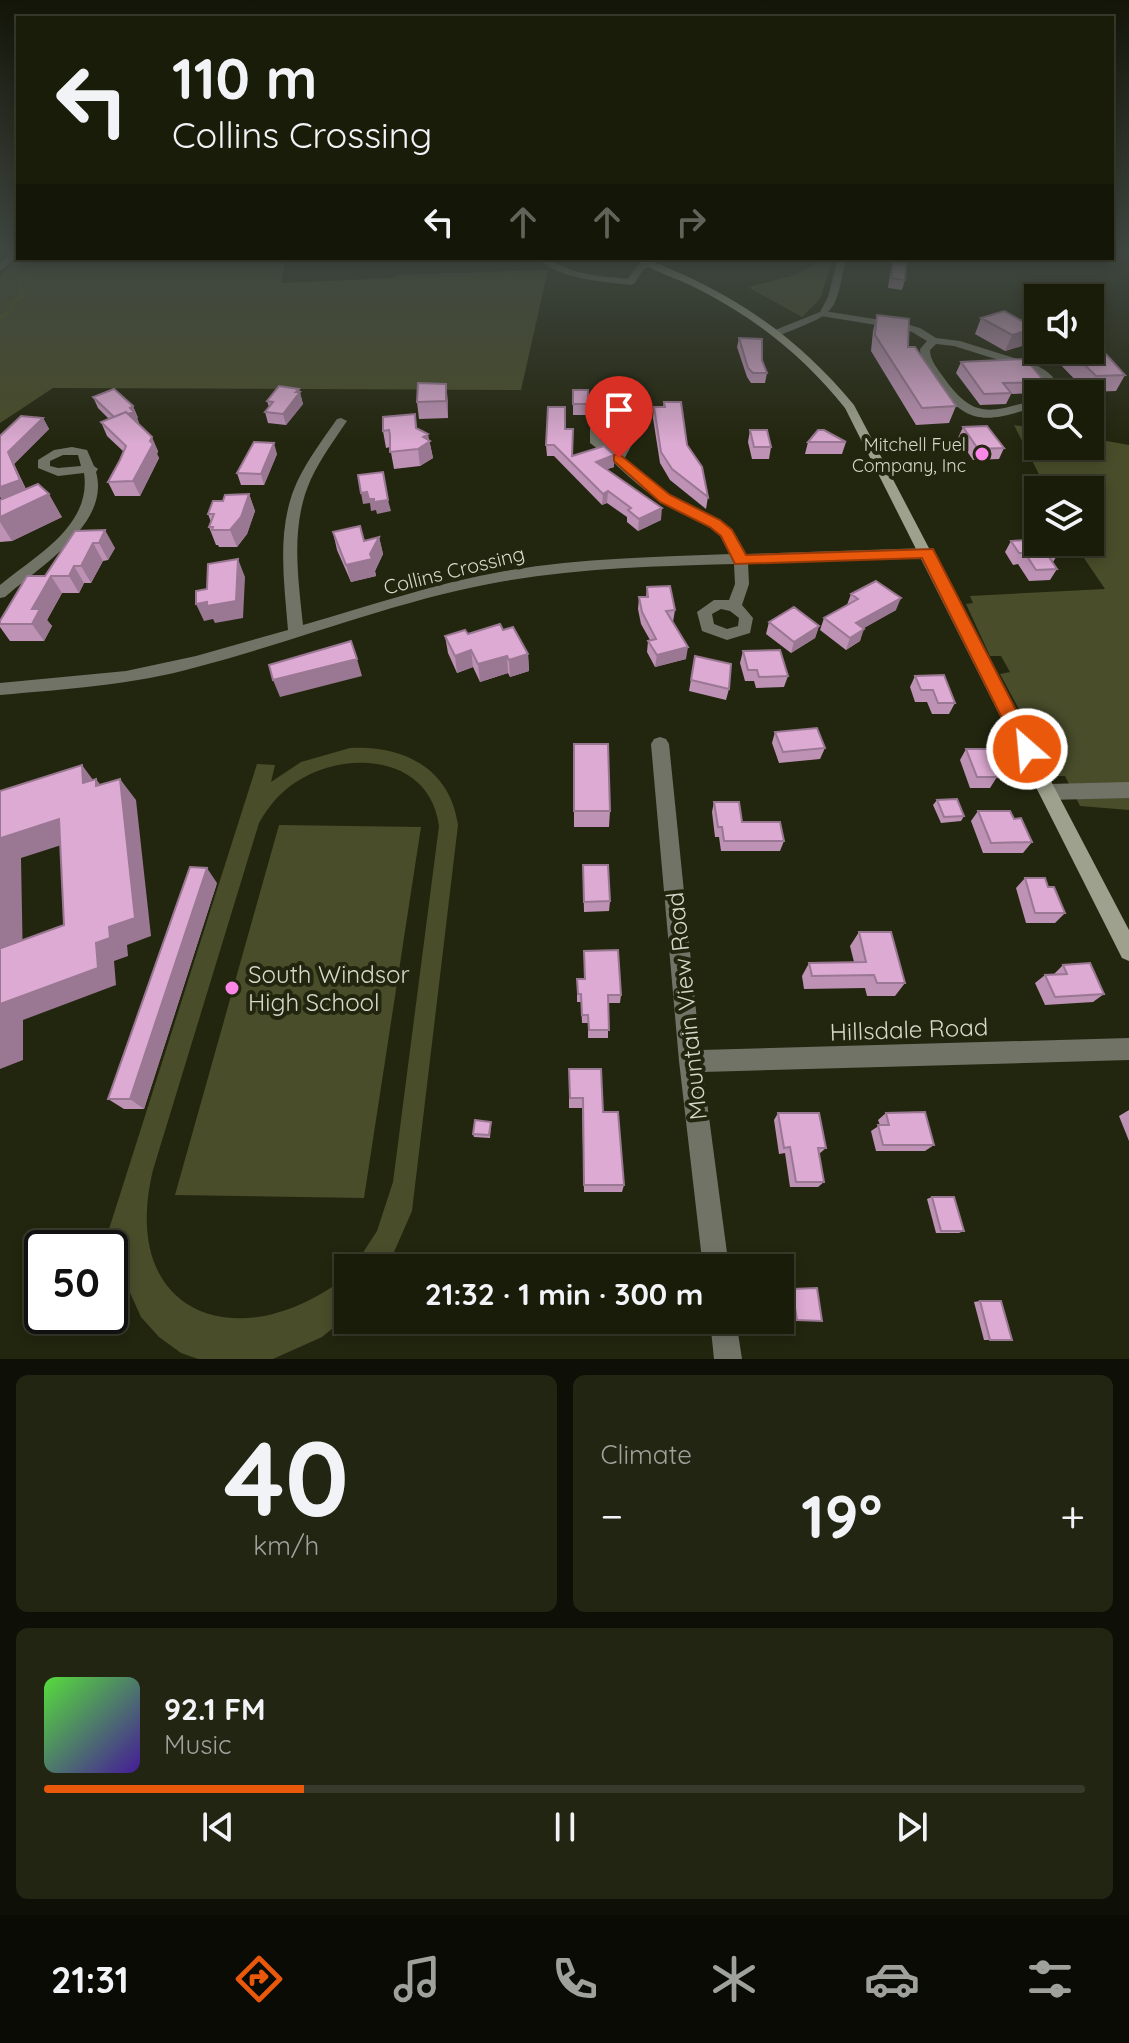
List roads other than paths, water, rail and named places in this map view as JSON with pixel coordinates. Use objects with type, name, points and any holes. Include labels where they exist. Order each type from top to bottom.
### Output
[{"type":"main road","points":[[755,317],[779,332],[810,359],[850,407],[1129,951]]},
{"type":"street","points":[[779,332],[818,317]]},
{"type":"street","points":[[846,317],[916,330],[933,341],[956,343],[1032,367],[1049,380]]},
{"type":"street","points":[[933,341],[925,349],[925,357],[954,403],[966,410],[1004,415],[1024,407]]},
{"type":"street","points":[[296,634],[290,527],[300,492],[313,464],[341,421]]},
{"type":"street","points":[[619,458],[665,498],[715,523],[727,534],[741,561],[743,584],[734,606]]},
{"type":"street","points":[[0,593],[68,537],[87,511],[94,481],[92,469]]},
{"type":"street","name":"Collins Crossing","points":[[0,689],[126,677],[196,662],[452,587],[517,574],[601,563],[927,553]]},
{"type":"street","name":"Mountain View Road","points":[[660,744],[690,1061],[714,1254]]},
{"type":"street","points":[[1048,792],[1129,790]]},
{"type":"street","name":"Hillsdale Road","points":[[690,1061],[1129,1049]]},
{"type":"street","points":[[725,1334],[728,1359]]},
{"type":"place","name":"Mitchell Fuel Company, Inc","points":[[982,454]]},
{"type":"place","name":"South Windsor High School","points":[[232,988]]}]
